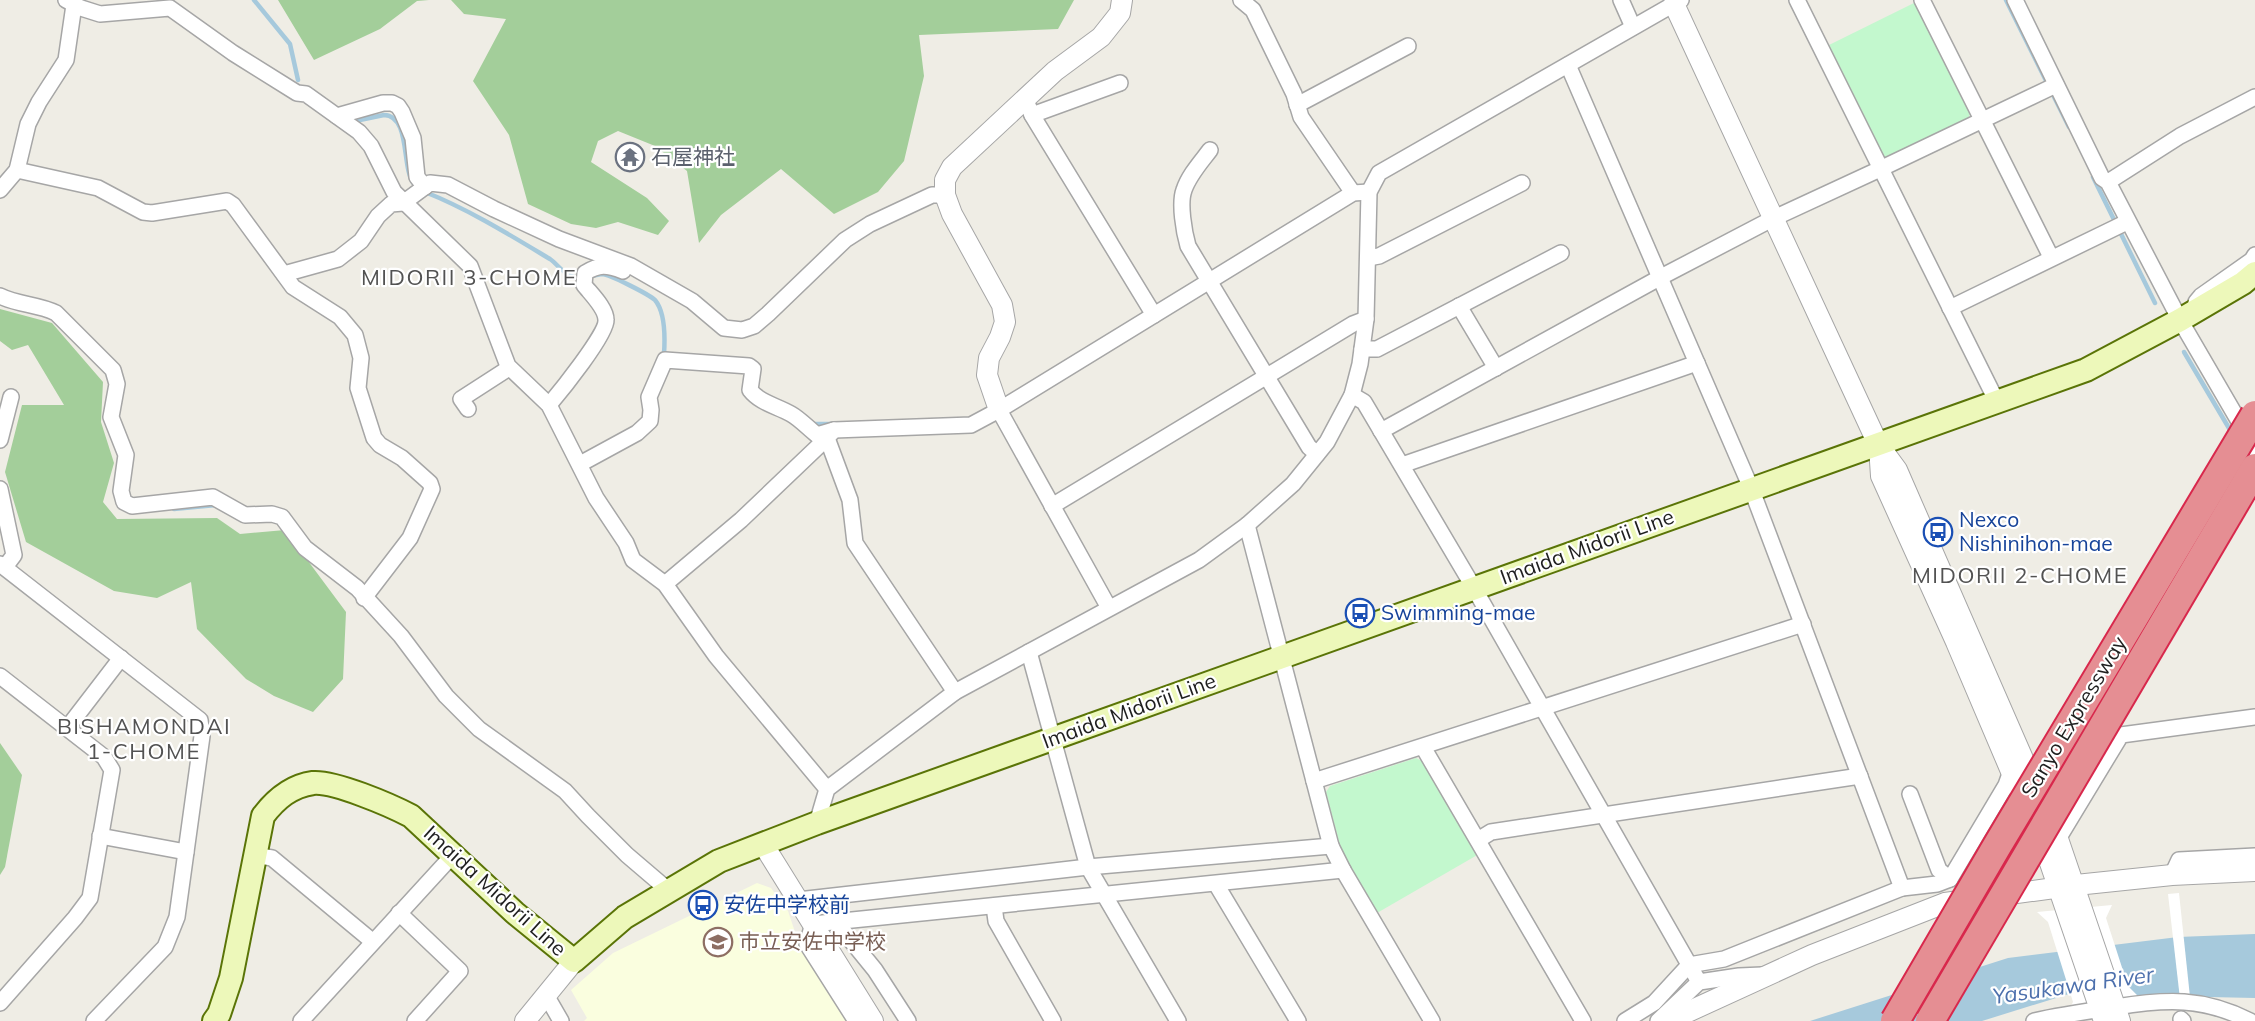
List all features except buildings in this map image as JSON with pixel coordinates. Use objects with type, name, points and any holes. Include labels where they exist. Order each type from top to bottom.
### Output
[{"type":"highway","name":"Sanyo Expressway","points":[[1895,1021],[2255,415]]},
{"type":"highway","name":"Sanyo Expressway","points":[[1930,1021],[2255,468]]},
{"type":"main road","name":"Imaida Midorii Line","points":[[214,1021],[219,1014],[231,978],[263,816],[275,800],[291,790],[314,783],[389,805],[411,816],[514,913],[574,961],[625,918],[719,861],[817,823],[2086,370],[2180,320],[2243,283],[2255,273]]},
{"type":"street","points":[[1109,608],[999,411],[987,375],[989,358],[1005,322],[1002,305],[952,214],[945,195],[945,180],[952,167],[1028,106],[1055,71],[1101,37],[1120,13],[1122,0]]},
{"type":"street","points":[[1241,0],[1253,10],[1294,94],[1301,117],[1353,193]]},
{"type":"street","points":[[1621,0],[1633,27]]},
{"type":"street","points":[[1797,0],[1997,402]]},
{"type":"street","points":[[1922,0],[2051,257]]},
{"type":"street","points":[[2015,0],[2102,177],[2108,182],[2180,320],[2255,449]]},
{"type":"street","points":[[817,823],[827,789],[955,692],[1199,560],[1247,525],[1293,484],[1327,442],[1352,395],[1366,319],[1370,192],[1379,173],[1676,1],[1878,444],[1897,470],[2070,893],[2108,1010]]},
{"type":"street","points":[[0,190],[18,170],[28,124],[66,60],[70,2],[100,14],[170,8],[233,53],[297,93],[306,94],[337,116],[359,132],[371,146],[394,192],[403,203],[470,266],[509,368],[549,405],[596,498],[626,543],[633,560],[665,584],[716,656],[827,789]]},
{"type":"street","points":[[1297,105],[1408,46]]},
{"type":"street","points":[[1568,65],[1751,488],[1902,888]]},
{"type":"street","points":[[1028,106],[1120,82]]},
{"type":"street","points":[[1381,431],[1661,277],[1774,218],[2056,85]]},
{"type":"street","points":[[2108,182],[2180,136],[2255,97]]},
{"type":"street","points":[[337,116],[383,103],[398,106],[413,138],[417,177],[425,187]]},
{"type":"street","points":[[1028,106],[1154,315]]},
{"type":"street","points":[[1210,150],[1189,179],[1183,192],[1184,233],[1188,246],[1309,447],[1317,454]]},
{"type":"street","points":[[18,170],[99,188],[143,212],[152,213],[227,201],[233,205],[292,287],[340,317],[355,335],[361,358],[358,388],[374,438],[380,446],[402,458],[423,476],[432,489],[410,538],[364,598]]},
{"type":"street","points":[[284,274],[338,259],[361,241],[378,216],[391,204],[403,203],[430,183],[448,185],[559,239],[631,266],[692,301],[724,328],[742,330],[754,326],[845,240],[870,224],[932,195],[945,195]]},
{"type":"street","points":[[1368,258],[1379,256],[1522,183]]},
{"type":"street","points":[[580,464],[638,433],[650,421],[649,397],[664,360],[749,366],[753,369],[750,390],[753,394],[793,415],[817,435],[971,425],[999,411],[1353,193],[1370,192]]},
{"type":"street","points":[[1950,308],[2127,222]]},
{"type":"street","points":[[1362,349],[1377,349],[1561,254]]},
{"type":"street","points":[[2180,320],[2201,296],[2252,260],[2255,255]]},
{"type":"street","points":[[549,405],[606,328],[605,314],[584,285],[585,273],[595,267],[611,267],[662,283]]},
{"type":"street","points":[[0,296],[9,301],[45,308],[56,313],[113,370],[117,384],[111,417],[126,455],[121,491],[124,502],[132,506],[213,497],[245,515],[272,514],[282,517],[305,548],[357,588],[401,636],[446,696],[479,729],[565,791],[627,855],[668,890]]},
{"type":"street","points":[[1459,306],[1496,368]]},
{"type":"street","points":[[1052,506],[1353,324],[1366,319]]},
{"type":"street","points":[[1402,465],[1697,363]]},
{"type":"street","points":[[468,409],[461,399],[509,368]]},
{"type":"street","points":[[1352,395],[1364,402],[1402,465],[1699,982]]},
{"type":"street","points":[[0,440],[11,397]]},
{"type":"street","points":[[665,584],[741,520],[831,434]]},
{"type":"street","points":[[831,434],[850,500],[855,543],[955,692]]},
{"type":"street","points":[[0,489],[14,555],[2,566],[200,720],[202,736],[177,917],[165,947],[94,1021]]},
{"type":"street","points":[[1247,525],[1331,846],[1432,1021]]},
{"type":"street","points":[[1314,781],[1803,624]]},
{"type":"street","points":[[1029,652],[1088,867],[1178,1021]]},
{"type":"street","points":[[68,727],[121,658]]},
{"type":"street","points":[[0,676],[104,757],[112,770],[90,898],[0,1003]]},
{"type":"street","points":[[2058,839],[2121,735],[2255,717]]},
{"type":"street","points":[[1423,747],[1583,1021]]},
{"type":"street","points":[[2018,766],[2058,839],[2070,893]]},
{"type":"street","points":[[1625,1021],[1654,1003],[1689,965],[1724,959],[1902,888],[1937,884],[1950,879],[2018,766]]},
{"type":"street","points":[[1478,840],[1491,832],[1860,776]]},
{"type":"street","points":[[1910,794],[1939,870],[1950,879]]},
{"type":"street","points":[[100,836],[186,852]]},
{"type":"street","points":[[763,844],[873,1021]]},
{"type":"street","points":[[798,900],[1088,867],[1331,846]]},
{"type":"street","points":[[255,855],[272,858],[372,941]]},
{"type":"street","points":[[301,1021],[453,855]]},
{"type":"street","points":[[2172,875],[2179,860],[2255,856]]},
{"type":"street","points":[[813,924],[1343,870]]},
{"type":"street","points":[[1668,1021],[1812,954],[1945,903],[2070,893],[2172,875],[2255,871]]},
{"type":"street","points":[[1216,884],[1298,1021]]},
{"type":"street","points":[[994,906],[996,921],[1053,1021]]},
{"type":"street","points":[[399,913],[460,971],[415,1021]]},
{"type":"street","points":[[836,922],[875,970],[908,1021]]},
{"type":"street","points":[[813,924],[807,944],[856,1021]]},
{"type":"street","points":[[525,1021],[574,961]]},
{"type":"street","points":[[1658,1021],[1699,982],[1739,976],[1766,975]]},
{"type":"street","points":[[546,995],[561,1021]]},
{"type":"street","points":[[2041,1020],[2158,1000],[2185,1000],[2216,1006],[2250,1021]]},
{"type":"shaded area","name":"市立安佐中学校","points":[[757,883],[771,888],[788,911],[795,932],[850,1021],[584,1021],[587,1018],[571,990],[613,953]]},
{"type":"green space","points":[[278,0],[429,0],[417,1],[380,29],[314,60]]},
{"type":"green space","points":[[451,0],[1074,0],[1058,29],[919,35],[924,76],[904,161],[878,192],[834,214],[781,169],[721,215],[699,243],[687,171],[655,146],[618,131],[598,141],[591,162],[647,198],[669,221],[658,235],[618,222],[596,228],[571,224],[528,204],[509,135],[473,81],[506,19],[464,14]]},
{"type":"green space","points":[[1916,2],[1970,112],[1969,118],[1888,158],[1882,156],[1829,45]]},
{"type":"green space","points":[[0,309],[52,323],[103,382],[101,422],[114,463],[103,502],[117,519],[217,518],[240,534],[285,530],[346,612],[343,679],[313,712],[274,696],[246,679],[197,629],[191,582],[157,598],[114,591],[26,542],[5,472],[22,405],[64,405],[28,345],[12,350],[0,341]]},
{"type":"green space","points":[[0,743],[22,775],[5,867],[0,875]]},
{"type":"green space","points":[[1416,758],[1426,763],[1479,854],[1377,913],[1349,869],[1340,846],[1326,792],[1330,786]]},
{"type":"water","name":"Yasukawa River","points":[[2255,934],[2255,998],[2069,994],[1982,1021],[1810,1021],[2008,958],[2178,937]]},
{"type":"pier","points":[[2179,893],[2190,997],[2180,999],[2168,894]]},
{"type":"pier","points":[[2112,905],[2106,918],[2128,986],[2141,999],[2068,1011],[2073,1002],[2048,922],[2037,912]]},
{"type":"waterway","points":[[254,0],[290,44],[298,80]]},
{"type":"waterway","points":[[2006,0],[2069,127]]},
{"type":"waterway","points":[[355,121],[384,115],[393,118],[402,133],[410,176],[414,184]]},
{"type":"waterway","points":[[2093,177],[2155,303]]},
{"type":"waterway","points":[[425,192],[457,206],[504,232],[550,259],[571,276],[583,278],[606,275],[652,297],[663,318],[664,354],[668,354]]},
{"type":"waterway","points":[[2184,352],[2233,435]]},
{"type":"waterway","points":[[812,424],[831,424]]},
{"type":"waterway","points":[[174,509],[216,505]]},
{"type":"place","name":"石屋神社","points":[[630,157]]},
{"type":"place","name":"Nexco Nishinihon-mae","points":[[1938,532]]},
{"type":"place","name":"Swimming-mae","points":[[1360,613]]},
{"type":"place","name":"安佐中学校前","points":[[703,905]]},
{"type":"place","name":"市立安佐中学校","points":[[718,942]]},
{"type":"district","name":"MIDORII 3-CHOME","points":[[469,277]]},
{"type":"district","name":"MIDORII 2-CHOME","points":[[2020,575]]},
{"type":"district","name":"BISHAMONDAI 1-CHOME","points":[[144,738]]}]
